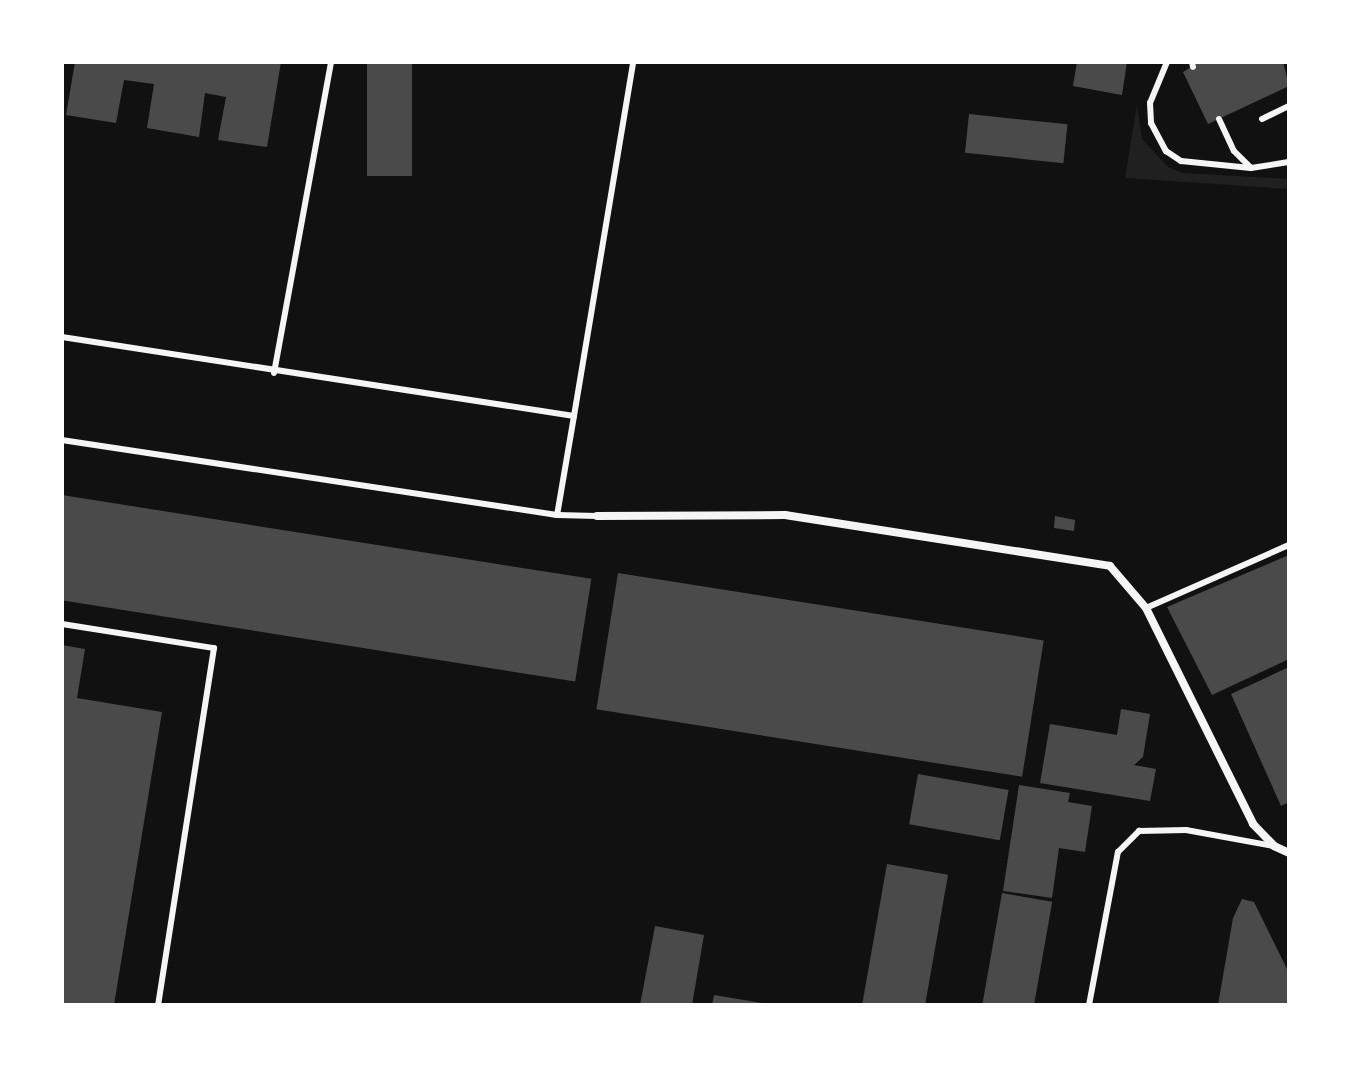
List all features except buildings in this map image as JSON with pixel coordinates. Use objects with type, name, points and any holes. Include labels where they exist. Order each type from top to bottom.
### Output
[{"type":"street","points":[[597,516],[785,515],[1110,566],[1146,608],[1253,824],[1274,846],[1289,853]]},
{"type":"lane","points":[[274,373],[331,62]]},
{"type":"lane","points":[[557,515],[633,62]]},
{"type":"lane","points":[[1167,62],[1150,103],[1157,140],[1181,161],[1251,168],[1289,162]]},
{"type":"lane","points":[[1262,119],[1289,106]]},
{"type":"lane","points":[[1219,119],[1234,151],[1251,168]]},
{"type":"lane","points":[[62,337],[274,373],[574,416]]},
{"type":"lane","points":[[62,440],[557,515],[597,516]]},
{"type":"lane","points":[[1146,608],[1289,545]]},
{"type":"lane","points":[[62,624],[214,648],[158,1005]]},
{"type":"lane","points":[[1089,1005],[1118,852],[1139,831],[1186,830],[1274,846]]},
{"type":"shaded area","points":[[1137,105],[1142,139],[1168,167],[1183,173],[1289,179],[1289,189],[1125,178]]}]
